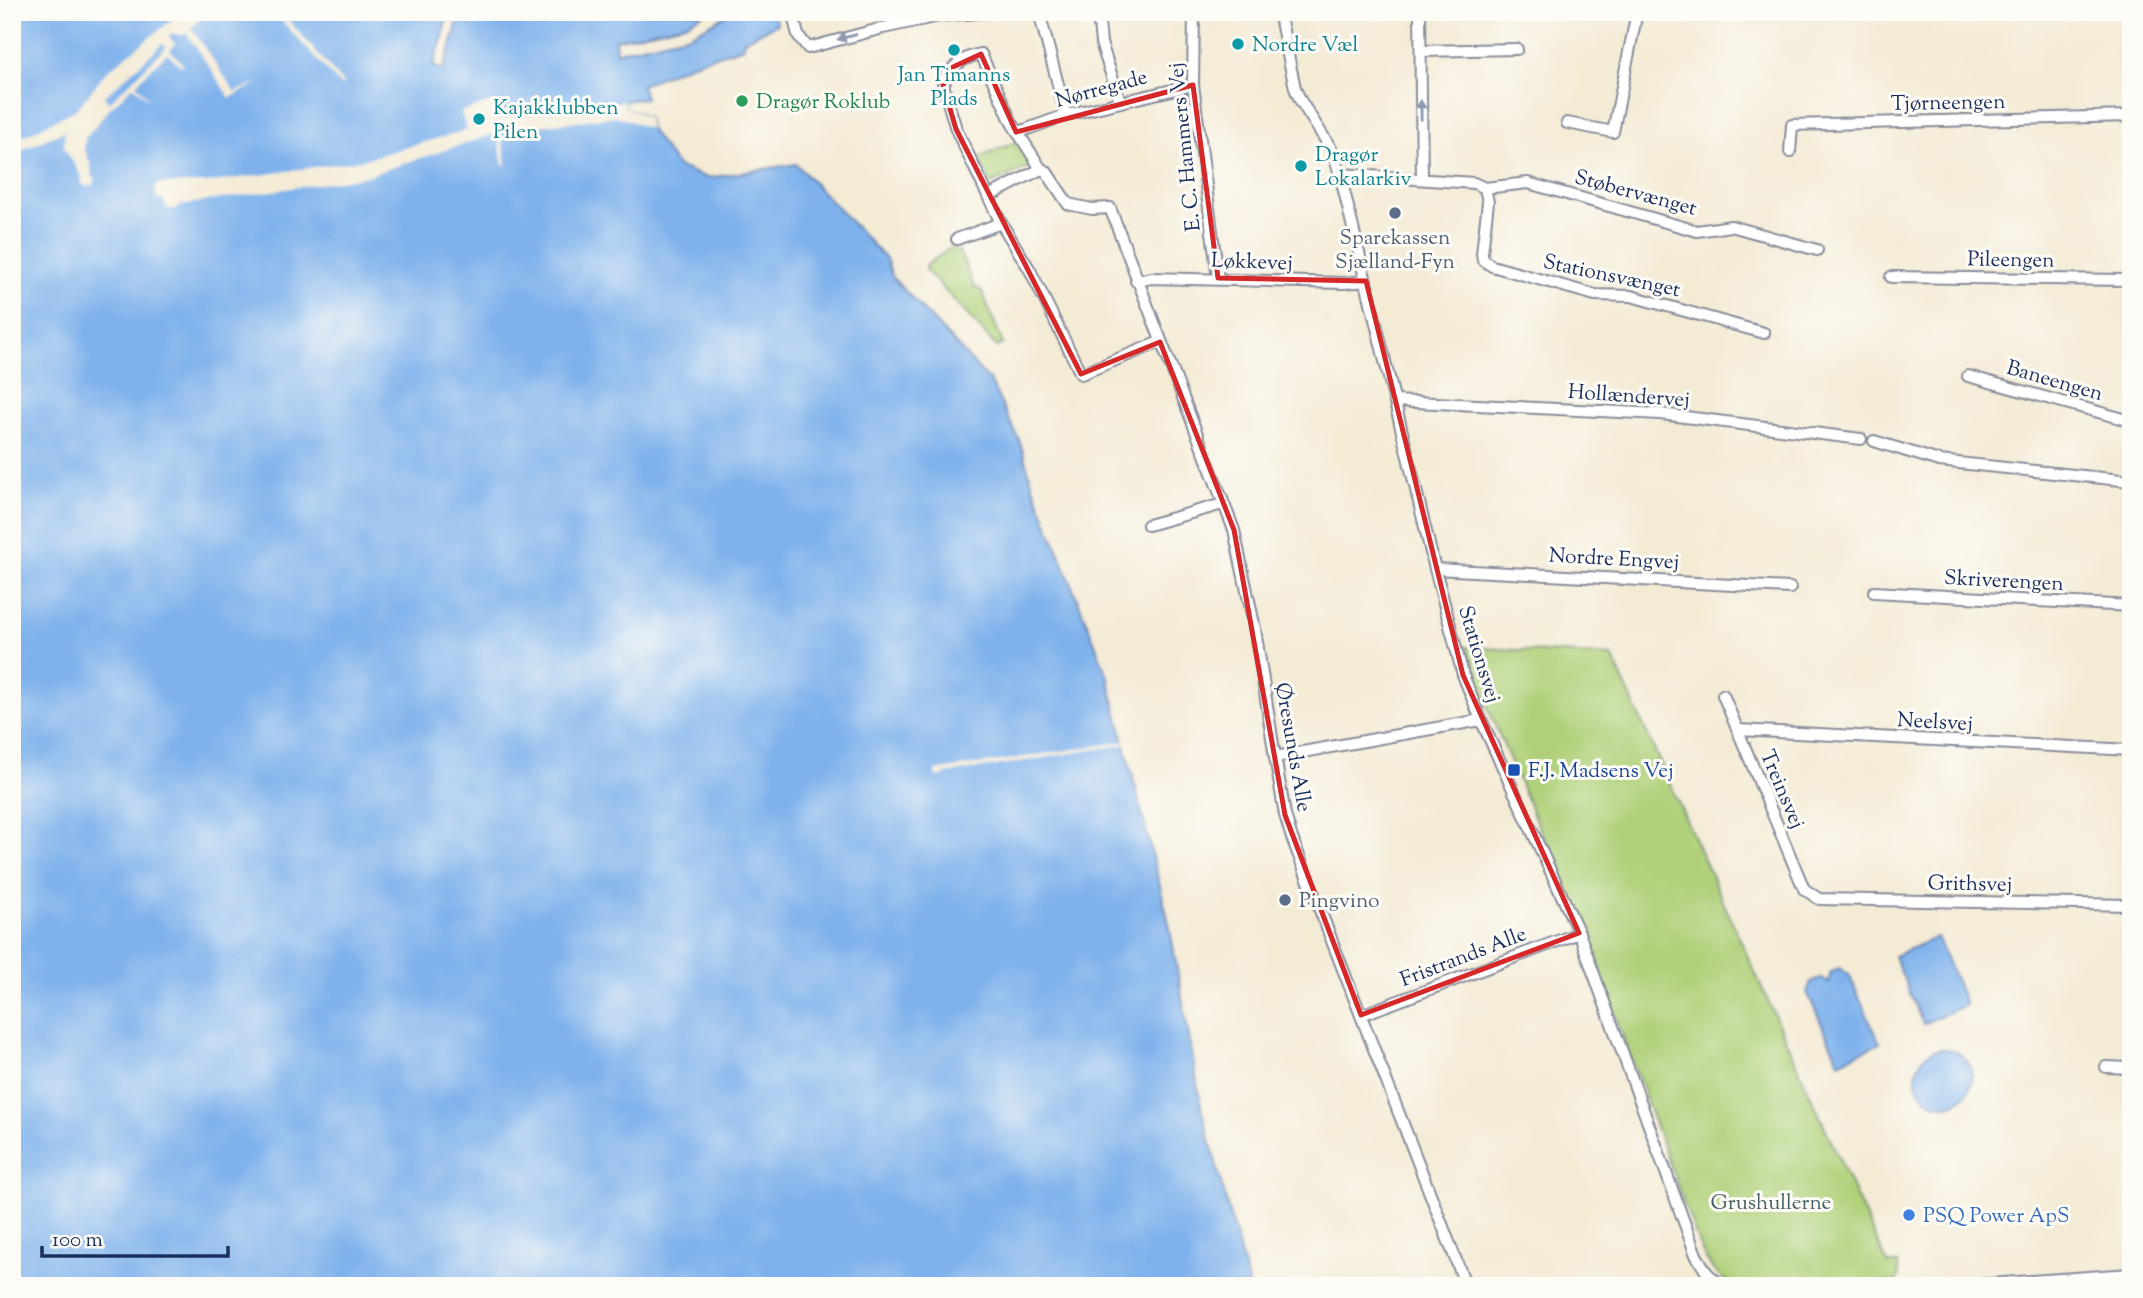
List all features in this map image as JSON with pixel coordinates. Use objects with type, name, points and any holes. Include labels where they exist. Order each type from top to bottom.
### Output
[{"type":"street","points":[[792,12],[797,35],[808,48],[939,16],[990,12]]},
{"type":"street","points":[[1039,12],[1066,115]]},
{"type":"street","points":[[1098,12],[1101,43],[1120,101]]},
{"type":"street","name":"E. C. Hammers Vej","points":[[1194,12],[1193,85],[1218,278]]},
{"type":"street","name":"Stationsvej","points":[[1279,12],[1295,88],[1332,150],[1340,174],[1463,675],[1579,933],[1696,1255],[1717,1285]]},
{"type":"street","points":[[1420,12],[1422,179]]},
{"type":"street","points":[[1567,123],[1614,132],[1637,12]]},
{"type":"street","points":[[1421,51],[1517,49]]},
{"type":"street","points":[[989,196],[1041,169],[1012,123],[981,54],[971,56],[953,67],[943,85],[956,129],[1000,223],[1030,270],[1081,374],[1160,342]]},
{"type":"street","name":"Nørregade","points":[[1018,132],[1066,115],[1193,85]]},
{"type":"street","name":"Tjørneengen","points":[[1790,152],[1792,125],[2131,116]]},
{"type":"street","name":"Øresunds Alle","points":[[1041,169],[1046,171],[1068,204],[1093,209],[1110,208],[1234,530],[1255,629],[1275,757],[1292,838],[1466,1286]]},
{"type":"street","name":"Støbervænget","points":[[1340,174],[1474,183],[1485,188],[1528,183],[1696,231],[1731,226],[1817,250]]},
{"type":"street","name":"Stationsvænget","points":[[1485,188],[1489,202],[1482,253],[1483,260],[1492,266],[1595,295],[1631,296],[1764,334]]},
{"type":"street","points":[[957,239],[1000,223]]},
{"type":"street","name":"Pileengen","points":[[1891,277],[2131,280]]},
{"type":"street","name":"Løkkevej","points":[[1136,281],[1151,278],[1344,283],[1366,281]]},
{"type":"street","name":"Baneengen","points":[[1968,376],[2131,421]]},
{"type":"street","name":"Hollændervej","points":[[1394,401],[1661,414],[1861,439]]},
{"type":"street","points":[[1874,441],[1939,461],[2131,481]]},
{"type":"street","points":[[1148,525],[1223,504]]},
{"type":"street","name":"Nordre Engvej","points":[[1435,569],[1790,588]]},
{"type":"street","name":"Skriverengen","points":[[1874,592],[2131,606]]},
{"type":"street","name":"Treinsvej","points":[[1723,695],[1804,889],[1810,895]]},
{"type":"street","points":[[1275,757],[1481,720]]},
{"type":"street","name":"Neelsvej","points":[[1738,730],[2131,750]]},
{"type":"street","name":"Grithsvej","points":[[1810,895],[1819,899],[2131,905]]},
{"type":"street","name":"Fristrands Alle","points":[[1360,1015],[1579,933]]},
{"type":"street","points":[[2106,1067],[2131,1068]]},
{"type":"street","points":[[1961,1286],[2131,1274]]},
{"type":"highlighted area","points":[[981,54],[1016,132],[1193,85],[1218,278],[1366,281],[1463,675],[1579,933],[1361,1015],[1285,815],[1234,530],[1160,342],[1081,374],[956,129],[943,85],[953,67]]},
{"type":"green space","points":[[1018,141],[1031,166],[991,184],[978,158]]},
{"type":"green space","points":[[952,247],[959,251],[974,286],[982,292],[1003,344],[997,347],[925,269],[925,266]]},
{"type":"green space","name":"Grushullerne","points":[[1466,647],[1612,656],[1870,1227],[1888,1264],[1898,1264],[1899,1277],[1895,1282],[1736,1286],[1723,1279],[1709,1264],[1699,1244],[1590,947],[1475,678]]},
{"type":"water","points":[[12,12],[447,12],[444,33],[433,66],[443,70],[459,12],[707,12],[685,24],[615,40],[616,52],[690,35],[732,12],[773,12],[777,24],[743,41],[744,47],[699,61],[641,85],[646,98],[625,101],[624,107],[648,117],[650,129],[677,166],[707,178],[796,164],[886,259],[893,278],[990,381],[1020,442],[1033,486],[1108,677],[1169,923],[1202,1111],[1249,1286],[12,1286]]},
{"type":"water","points":[[1937,937],[1966,1005],[1923,1024],[1894,956]]},
{"type":"water","points":[[1840,968],[1849,975],[1880,1043],[1839,1062],[1807,992],[1811,982],[1819,978],[1829,983],[1830,973]]},
{"type":"water","points":[[1944,1049],[1955,1051],[1964,1057],[1970,1066],[1970,1088],[1964,1097],[1955,1103],[1944,1105],[1933,1103],[1924,1097],[1918,1088],[1916,1077],[1918,1066],[1924,1057],[1933,1051]]},
{"type":"pier","points":[[182,12],[207,12],[191,28],[235,92],[259,82],[230,98],[186,32],[183,35],[171,34],[169,37],[175,44],[170,50],[183,64],[181,66],[167,53],[136,84],[150,100],[133,86],[109,109],[85,139],[84,148],[91,166],[91,175],[95,179],[94,184],[86,187],[81,182],[82,177],[64,147],[65,131],[12,154],[12,142],[77,109],[106,72]],"holes":[[[163,43],[166,47],[109,103],[104,97]]]},
{"type":"pier","points":[[274,12],[281,12],[343,83],[341,86]]},
{"type":"pier","points":[[624,101],[625,107],[648,117],[650,129],[617,116],[500,131],[507,164],[503,165],[497,133],[363,177],[182,205],[174,209],[167,209],[163,200],[156,198],[156,186],[159,184],[206,183],[362,160],[467,130],[461,112],[491,102],[498,119]]},
{"type":"pier","points":[[1128,741],[1128,744],[936,777],[935,771]]},
{"type":"place","name":"Nordre Væl","points":[[1238,44]]},
{"type":"place","name":"Jan Timanns Plads","points":[[954,50]]},
{"type":"place","name":"Dragør Roklub","points":[[742,101]]},
{"type":"place","name":"Kajakklubben Pilen","points":[[479,119]]},
{"type":"place","name":"Dragør Lokalarkiv","points":[[1301,166]]},
{"type":"place","name":"Sparekassen Sjælland-Fyn","points":[[1395,213]]},
{"type":"place","name":"F.J. Madsens Vej","points":[[1514,770]]},
{"type":"place","name":"Pingvino","points":[[1285,900]]},
{"type":"place","name":"PSQ Power ApS","points":[[1909,1215]]}]
